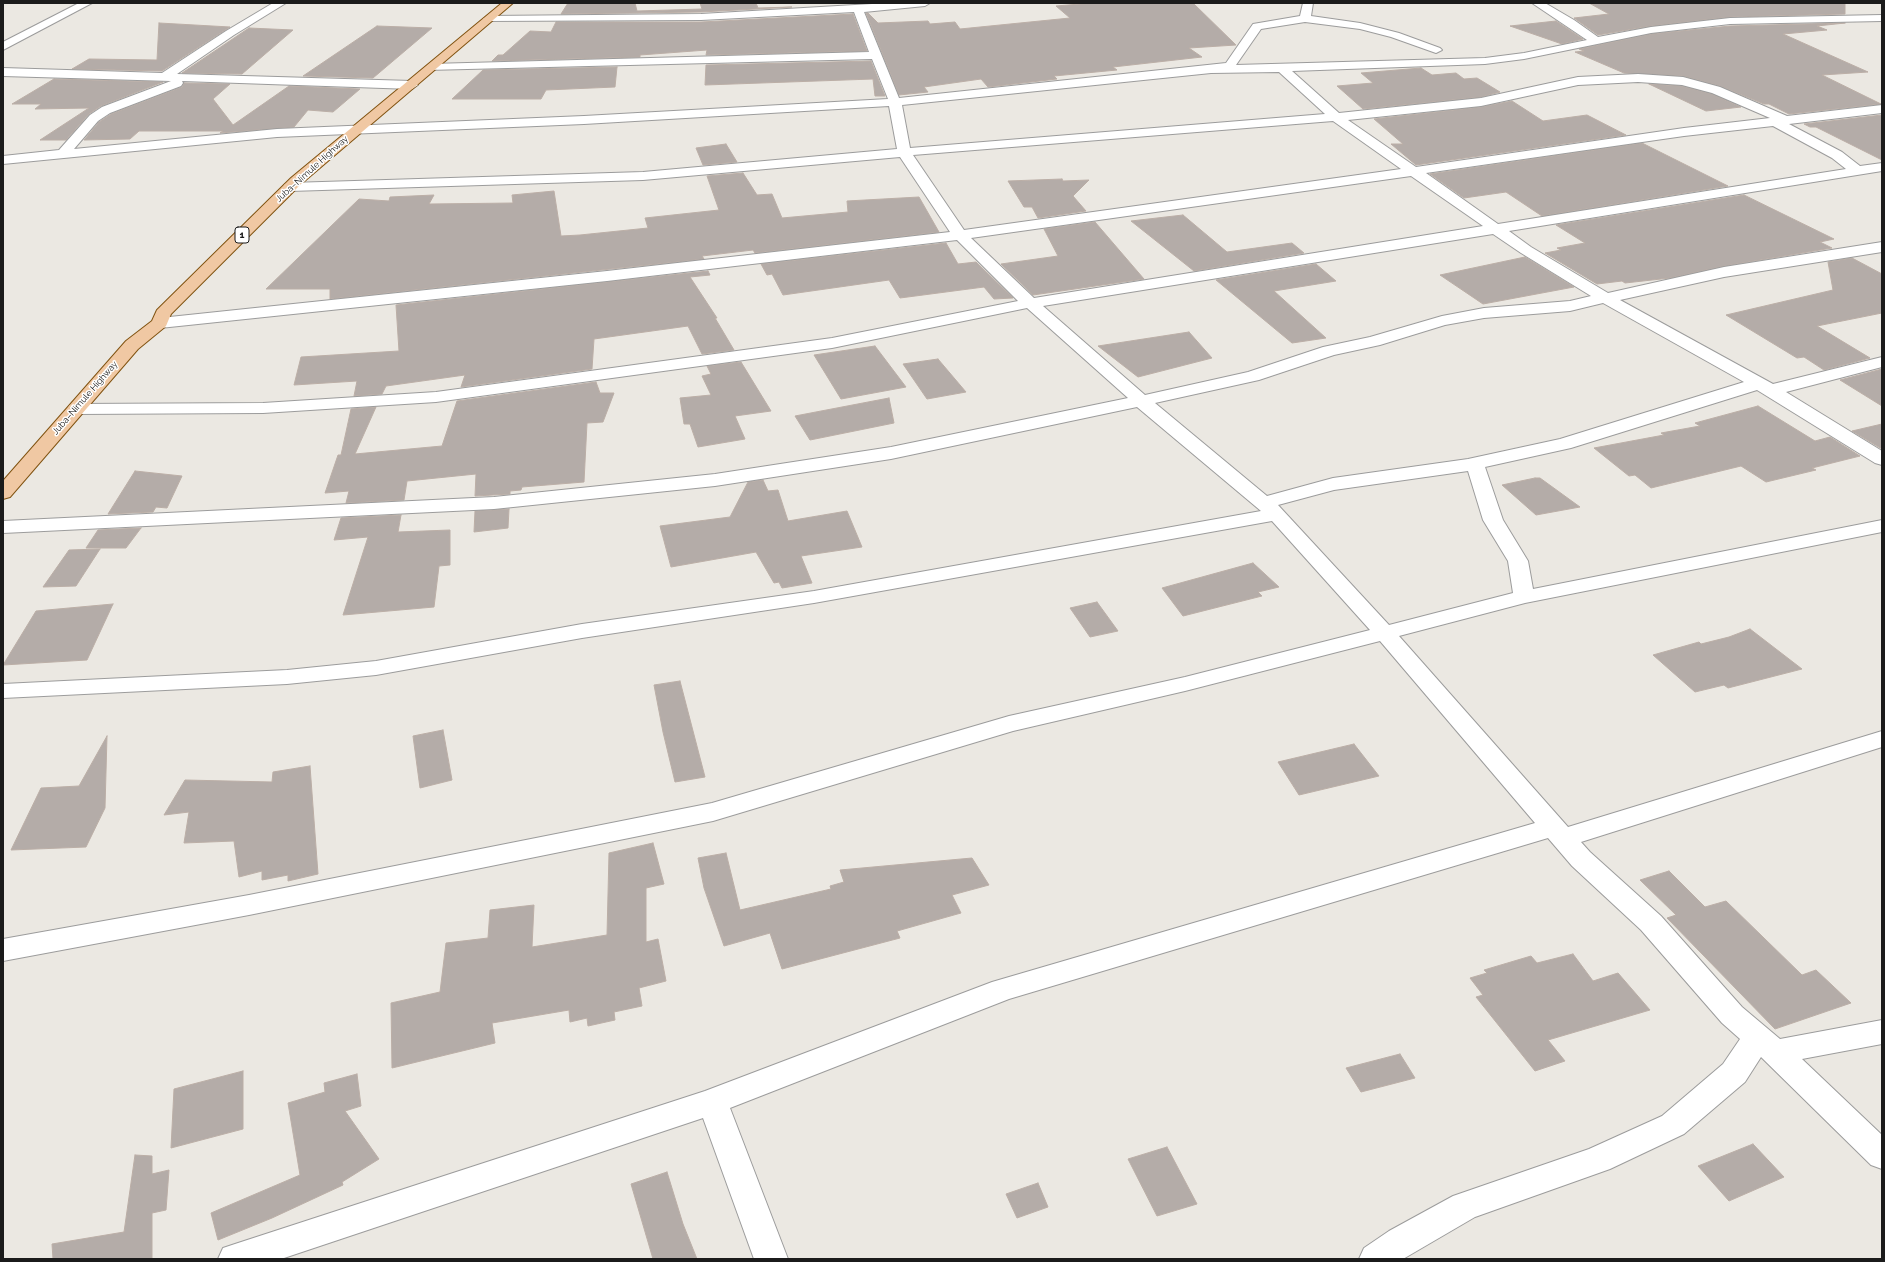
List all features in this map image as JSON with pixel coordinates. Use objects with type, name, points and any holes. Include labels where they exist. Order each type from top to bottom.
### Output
[{"type":"main road","name":"Juba–Nimule Highway","points":[[3,493],[132,346],[160,323],[163,313],[290,187],[356,129],[412,85],[508,3]]},
{"type":"street","points":[[3,46],[87,3]]},
{"type":"street","points":[[163,78],[230,33],[281,3]]},
{"type":"street","points":[[488,19],[701,18],[858,9],[925,3]]},
{"type":"street","points":[[1306,19],[1308,3]]},
{"type":"street","points":[[1537,3],[1570,22],[1596,41]]},
{"type":"street","points":[[858,9],[875,55],[895,102],[904,152],[960,235],[1030,303],[1141,401],[1271,508],[1384,632],[1581,859],[1651,923],[1732,1014],[1882,1155]]},
{"type":"street","points":[[1211,69],[1485,61],[1524,56],[1650,30],[1730,21],[1882,18]]},
{"type":"street","points":[[3,160],[251,135],[356,129],[584,120],[895,102],[1211,69],[1230,66],[1257,26],[1306,19],[1360,26],[1395,35],[1436,50]]},
{"type":"street","points":[[431,68],[875,55]]},
{"type":"street","points":[[1282,68],[1336,117],[1526,250],[1605,298],[1766,386],[1882,459]]},
{"type":"street","points":[[3,72],[412,85]]},
{"type":"street","points":[[290,187],[643,176],[904,152],[1336,117],[1481,102],[1578,81],[1638,78],[1683,81],[1716,90],[1779,120],[1837,155],[1858,170]]},
{"type":"street","points":[[63,154],[94,118],[106,110],[191,79]]},
{"type":"street","points":[[160,323],[607,276],[960,235],[1179,206],[1412,171],[1779,120],[1882,109]]},
{"type":"street","points":[[76,409],[262,408],[436,397],[832,343],[1030,303],[1882,167]]},
{"type":"street","points":[[3,527],[494,503],[715,480],[891,453],[1141,401],[1253,376],[1329,351],[1374,341],[1442,321],[1484,313],[1529,311],[1570,306],[1724,272],[1882,247]]},
{"type":"street","points":[[3,691],[287,678],[376,668],[582,631],[814,597],[1271,508],[1333,484],[1475,464],[1564,444],[1766,386],[1882,362]]},
{"type":"street","points":[[1475,464],[1493,520],[1518,561],[1524,597]]},
{"type":"street","points":[[3,950],[248,905],[713,812],[1009,724],[1185,684],[1524,597],[1882,526]]},
{"type":"street","points":[[235,1259],[712,1102],[1002,990],[1882,739]]},
{"type":"street","points":[[1376,1259],[1401,1242],[1464,1206],[1598,1159],[1673,1125],[1766,1045],[1882,1032]]},
{"type":"street","points":[[712,1102],[771,1259]]},
{"type":"building","points":[[568,3],[635,3],[637,11],[702,9],[700,3],[756,3],[758,8],[792,7],[701,12],[561,14]]},
{"type":"building","points":[[1092,3],[1193,3],[1236,45],[1189,48],[1202,57],[1113,67],[1117,70],[1054,76],[1057,79],[988,87],[981,79],[924,87],[928,92],[899,95],[866,13],[868,13],[878,23],[928,21],[930,24],[955,22],[960,29],[1070,18],[1056,6]]},
{"type":"building","points":[[1589,3],[1845,3],[1845,14],[1730,17],[1651,26],[1598,35],[1574,18],[1609,14]]},
{"type":"building","points":[[853,14],[867,51],[706,55],[707,50],[640,55],[640,57],[492,61],[498,55],[503,55],[530,31],[551,32],[556,22],[701,22]]},
{"type":"building","points":[[1556,21],[1583,39],[1562,44],[1510,26]]},
{"type":"building","points":[[159,23],[230,27],[162,71],[72,69],[89,59],[157,60]]},
{"type":"building","points":[[1845,23],[1817,26],[1827,30],[1783,34],[1868,72],[1822,75],[1881,104],[1789,114],[1769,104],[1764,104],[1720,86],[1683,76],[1624,73],[1575,52],[1584,51],[1579,49],[1651,34],[1730,26]]},
{"type":"building","points":[[377,26],[432,28],[373,78],[303,76]]},
{"type":"building","points":[[249,28],[293,30],[242,74],[182,73]]},
{"type":"building","points":[[871,61],[885,96],[875,96],[873,79],[705,85],[706,65]]},
{"type":"building","points":[[617,67],[615,87],[546,90],[541,99],[452,99],[483,70]]},
{"type":"building","points":[[1421,68],[1432,75],[1456,73],[1464,79],[1477,78],[1500,92],[1481,97],[1363,109],[1337,86],[1373,83],[1361,73]]},
{"type":"building","points":[[54,79],[163,82],[101,106],[89,114],[66,140],[40,140],[89,108],[35,109],[41,104],[12,104]]},
{"type":"building","points":[[184,83],[230,84],[213,99],[233,125],[289,86],[360,89],[333,112],[308,110],[294,127],[220,133],[223,131],[139,131],[130,139],[84,140],[99,122],[111,114],[182,87]]},
{"type":"building","points":[[1649,84],[1682,86],[1712,94],[1741,107],[1706,111]]},
{"type":"building","points":[[1512,101],[1543,121],[1587,115],[1626,135],[1416,165],[1391,144],[1403,144],[1374,119],[1481,107]]},
{"type":"building","points":[[1882,115],[1882,160],[1816,127],[1810,127],[1804,124]]},
{"type":"building","points":[[1642,143],[1728,186],[1542,216],[1506,192],[1464,198],[1430,174]]},
{"type":"building","points":[[726,144],[737,162],[703,165],[696,148]]},
{"type":"building","points":[[743,173],[757,195],[772,194],[782,218],[848,212],[847,201],[919,197],[939,232],[755,253],[753,250],[702,256],[704,259],[330,299],[330,289],[266,289],[359,199],[389,201],[390,197],[434,195],[429,204],[513,203],[512,195],[554,191],[561,236],[580,235],[648,228],[645,218],[719,210],[707,176]]},
{"type":"building","points":[[1062,179],[1063,181],[1089,180],[1073,196],[1086,211],[1038,218],[1032,207],[1024,207],[1008,181]]},
{"type":"building","points":[[1744,195],[1834,239],[1820,242],[1832,248],[1724,266],[1670,278],[1625,283],[1622,281],[1597,284],[1545,253],[1561,250],[1557,248],[1585,243],[1556,225]]},
{"type":"building","points":[[1183,215],[1227,252],[1292,243],[1304,253],[1194,271],[1131,221]]},
{"type":"building","points":[[1095,222],[1144,279],[1033,295],[1001,264],[1058,256],[1044,229]]},
{"type":"building","points":[[946,243],[958,264],[976,262],[1013,298],[994,299],[984,287],[900,298],[889,280],[783,295],[772,274],[767,275],[761,264]]},
{"type":"building","points":[[1525,257],[1574,287],[1483,304],[1440,275]]},
{"type":"building","points":[[1852,258],[1882,274],[1882,313],[1817,326],[1870,358],[1824,370],[1804,357],[1797,358],[1726,315],[1833,290],[1828,262]]},
{"type":"building","points":[[1316,264],[1336,281],[1274,291],[1326,338],[1292,343],[1216,280]]},
{"type":"building","points":[[708,271],[710,275],[690,277],[717,318],[715,318],[734,350],[702,354],[688,326],[594,339],[592,369],[461,387],[465,375],[386,386],[382,394],[354,396],[357,381],[294,385],[301,357],[399,351],[396,305]]},
{"type":"building","points":[[1189,332],[1212,358],[1138,377],[1098,346]]},
{"type":"building","points":[[875,346],[906,387],[841,399],[814,355]]},
{"type":"building","points":[[938,359],[966,392],[927,399],[903,364]]},
{"type":"building","points":[[741,362],[771,411],[735,416],[745,439],[698,447],[690,424],[684,424],[680,398],[711,395],[702,376],[711,374],[707,366]]},
{"type":"building","points":[[1882,369],[1882,406],[1840,380]]},
{"type":"building","points":[[596,382],[600,393],[614,393],[603,422],[587,423],[584,482],[522,487],[521,490],[510,491],[510,494],[475,496],[476,474],[407,481],[404,500],[346,503],[349,491],[325,493],[338,455],[341,455],[351,409],[376,407],[355,454],[442,446],[457,401]]},
{"type":"building","points":[[889,398],[894,423],[810,440],[795,416]]},
{"type":"building","points":[[1758,406],[1815,441],[1830,437],[1860,456],[1812,468],[1816,470],[1766,482],[1741,466],[1651,488],[1635,475],[1629,476],[1594,448],[1664,435],[1661,433],[1700,426],[1695,423]]},
{"type":"building","points":[[1882,424],[1882,449],[1852,431]]},
{"type":"building","points":[[135,471],[182,476],[167,508],[156,507],[153,512],[108,514]]},
{"type":"building","points":[[1540,478],[1580,507],[1536,515],[1502,485]]},
{"type":"building","points":[[763,480],[768,491],[778,490],[788,521],[847,511],[862,547],[801,556],[812,583],[782,588],[779,582],[774,583],[756,552],[671,567],[660,526],[730,517],[748,482]]},
{"type":"building","points":[[509,509],[508,528],[474,532],[475,511]]},
{"type":"building","points":[[401,515],[398,532],[450,530],[450,565],[439,566],[434,607],[343,615],[368,537],[334,540],[341,518]]},
{"type":"building","points":[[141,528],[126,548],[86,548],[98,530]]},
{"type":"building","points":[[100,549],[76,586],[43,587],[69,550]]},
{"type":"building","points":[[1253,563],[1279,587],[1258,592],[1262,596],[1183,616],[1162,588]]},
{"type":"building","points":[[1097,602],[1118,631],[1090,637],[1070,608]]},
{"type":"building","points":[[113,604],[87,660],[3,665],[36,611]]},
{"type":"building","points":[[1750,629],[1802,669],[1728,688],[1724,685],[1695,692],[1653,655],[1699,642],[1701,644],[1729,637]]},
{"type":"building","points":[[680,681],[705,777],[675,782],[654,685]]},
{"type":"building","points":[[443,730],[452,780],[420,788],[413,736]]},
{"type":"building","points":[[107,736],[105,808],[86,847],[11,850],[41,788],[79,786]]},
{"type":"building","points":[[1354,744],[1379,776],[1299,795],[1278,762]]},
{"type":"building","points":[[310,766],[318,874],[288,881],[288,875],[262,880],[262,871],[239,877],[234,841],[184,843],[189,812],[164,815],[185,780],[272,782],[273,772]]},
{"type":"building","points":[[653,843],[664,884],[646,888],[646,942],[658,939],[666,981],[639,988],[642,1006],[614,1012],[615,1020],[588,1026],[587,1018],[570,1022],[569,1010],[492,1023],[495,1043],[392,1068],[391,1003],[440,992],[446,943],[488,938],[490,910],[534,905],[532,947],[607,935],[609,853]]},
{"type":"building","points":[[726,853],[740,910],[831,889],[830,886],[844,882],[840,870],[972,858],[989,885],[952,895],[961,913],[897,931],[900,938],[782,969],[770,933],[724,946],[704,888],[698,858]]},
{"type":"building","points":[[1669,871],[1705,907],[1726,901],[1802,975],[1816,970],[1851,1003],[1775,1029],[1667,918],[1676,915],[1640,880]]},
{"type":"building","points":[[1573,954],[1593,981],[1618,973],[1650,1010],[1548,1040],[1565,1061],[1535,1071],[1476,997],[1483,995],[1470,978],[1487,973],[1484,970],[1531,956],[1537,963]]},
{"type":"building","points":[[1400,1054],[1415,1078],[1361,1092],[1346,1068]]},
{"type":"building","points":[[243,1071],[243,1129],[171,1148],[174,1089]]},
{"type":"building","points":[[357,1074],[361,1106],[345,1111],[379,1159],[342,1182],[343,1185],[272,1218],[218,1240],[211,1213],[300,1175],[288,1103],[325,1092],[324,1083]]},
{"type":"building","points":[[1753,1144],[1784,1177],[1729,1201],[1698,1166]]},
{"type":"building","points":[[1167,1147],[1197,1204],[1157,1216],[1128,1159]]},
{"type":"building","points":[[135,1155],[152,1156],[152,1174],[169,1170],[166,1210],[152,1213],[152,1259],[53,1259],[52,1244],[124,1232]]},
{"type":"building","points":[[667,1172],[683,1224],[697,1259],[653,1259],[631,1184]]},
{"type":"building","points":[[1038,1183],[1048,1207],[1017,1218],[1006,1194]]}]
